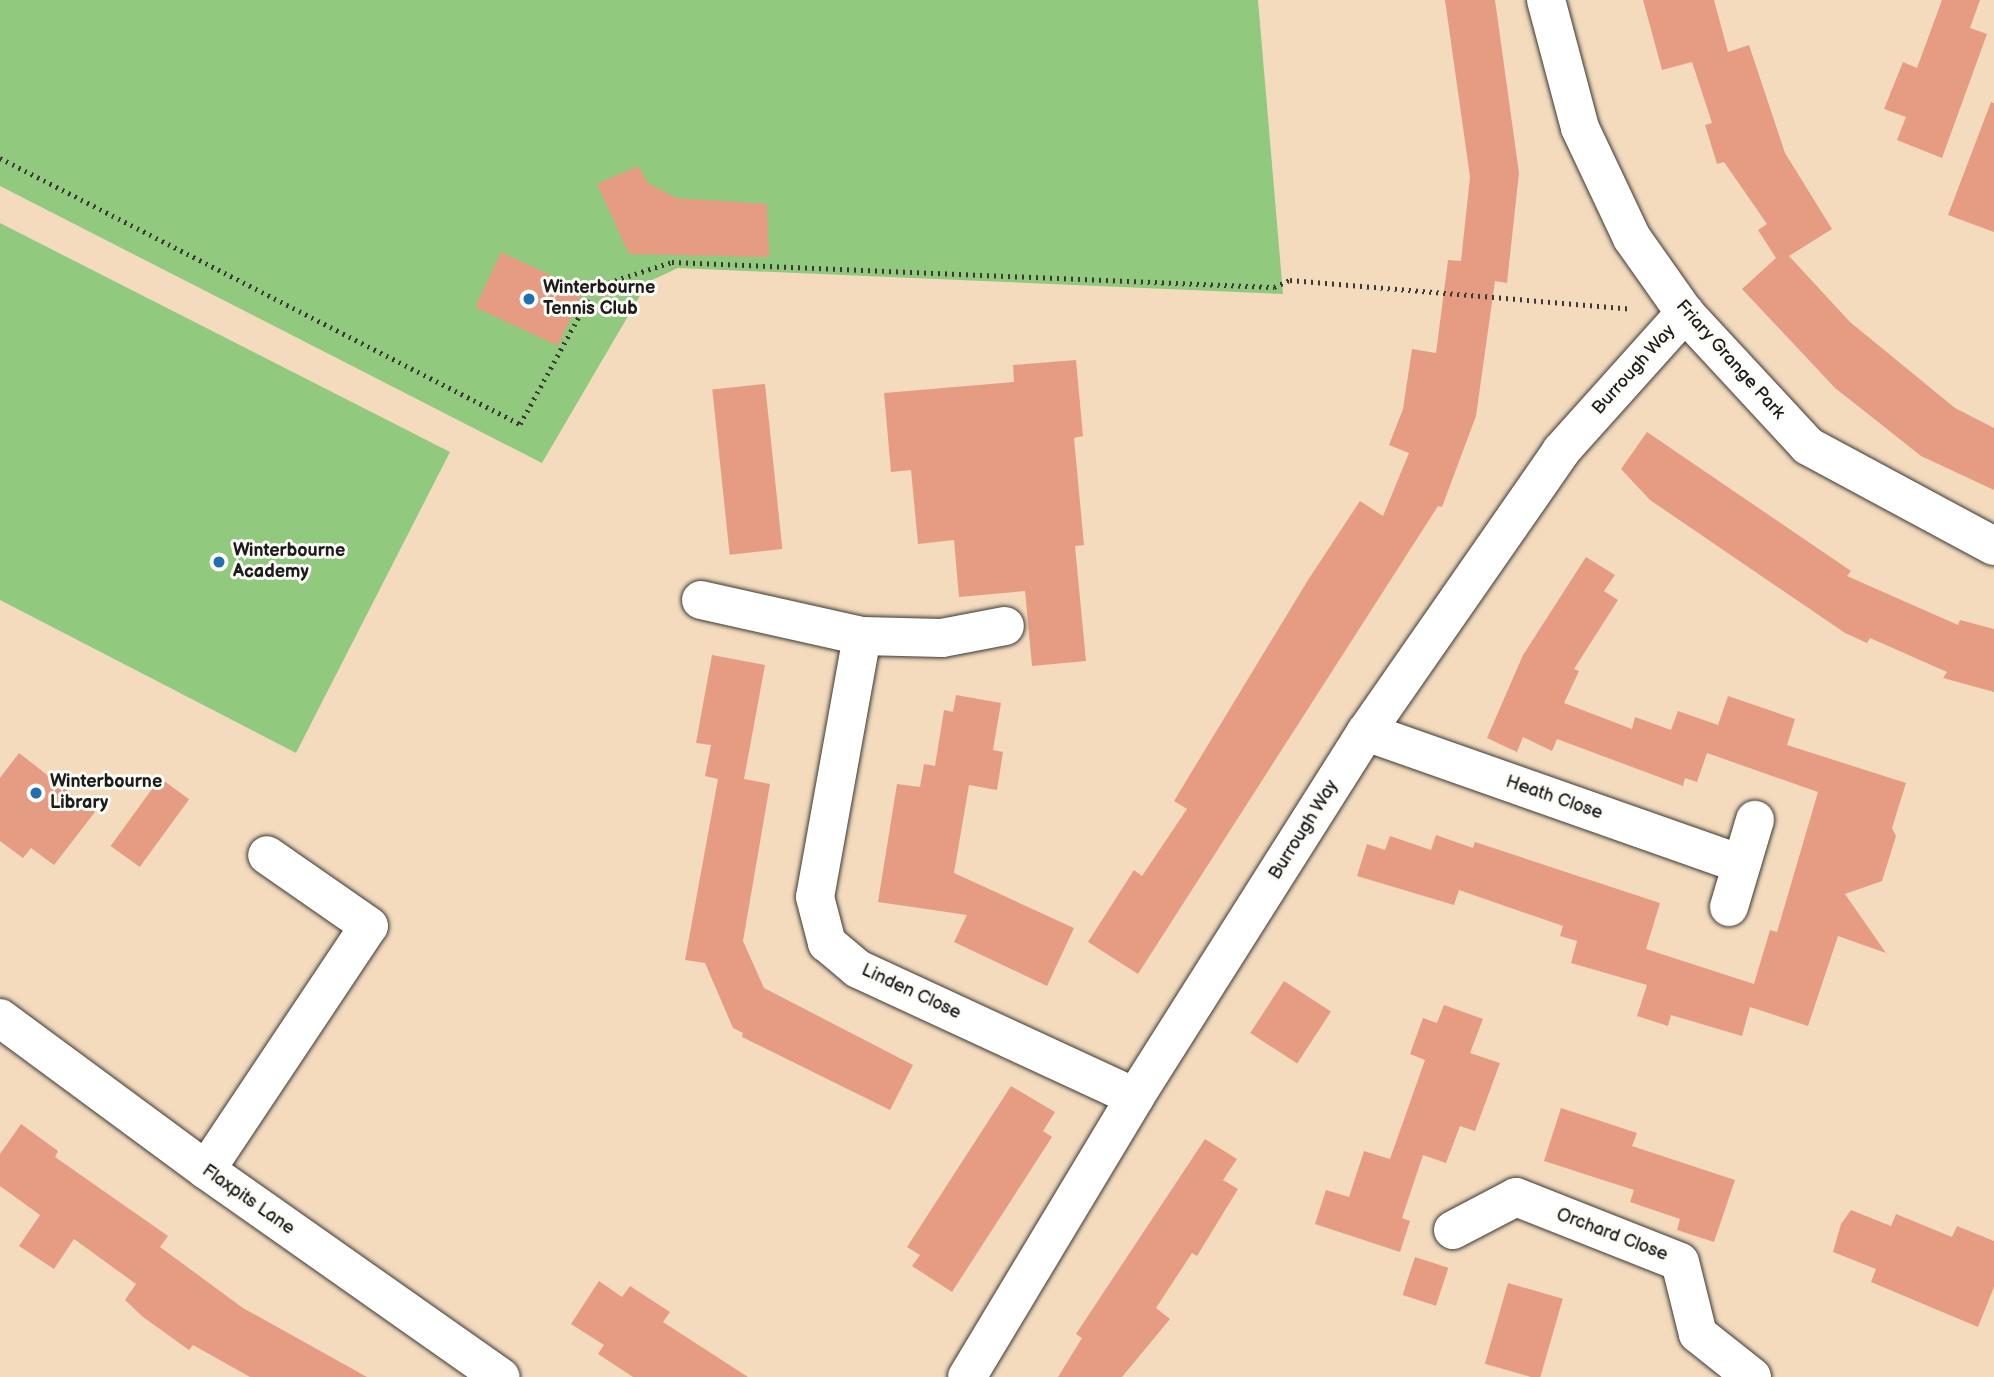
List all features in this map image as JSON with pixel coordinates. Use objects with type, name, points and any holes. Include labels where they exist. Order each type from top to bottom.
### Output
[{"type":"street","name":"Friary Grange Park","points":[[1546,0],[1580,128],[1632,238],[1685,313],[1808,446],[1994,546]]},
{"type":"street","name":"Burrough Way","points":[[967,1377],[1135,1097],[1366,732],[1560,451],[1685,313]]},
{"type":"street","points":[[701,600],[862,636],[942,638],[1005,626]]},
{"type":"street","name":"Linden Close","points":[[862,636],[815,897],[827,943],[858,968],[1135,1097]]},
{"type":"street","name":"Heath Close","points":[[1366,732],[1741,864]]},
{"type":"street","points":[[1729,907],[1755,820]]},
{"type":"street","points":[[206,1170],[369,926],[267,855]]},
{"type":"street","name":"Flaxpits Lane","points":[[0,1018],[206,1170],[500,1377]]},
{"type":"street","name":"Orchard Close","points":[[1453,1230],[1516,1198],[1680,1262],[1698,1334],[1752,1377]]},
{"type":"path","points":[[0,158],[520,424],[595,287],[672,262],[1274,287],[1290,280],[1685,313]]},
{"type":"green space","points":[[0,0],[1258,0],[1283,294],[678,268],[648,282],[542,463],[0,186]]},
{"type":"green space","points":[[0,223],[450,452],[296,753],[0,600]]},
{"type":"building","points":[[1445,0],[1495,0],[1519,173],[1507,283],[1495,281],[1476,416],[1442,507],[1438,506],[1138,974],[1088,942],[1134,870],[1142,876],[1187,809],[1174,801],[1308,580],[1360,501],[1383,516],[1409,453],[1389,445],[1403,409],[1412,349],[1436,353],[1448,260],[1461,261],[1470,177]]},
{"type":"building","points":[[1643,0],[1714,0],[1728,52],[1749,45],[1785,153],[1832,229],[1789,256],[1850,322],[1955,408],[1994,428],[1994,490],[1921,456],[1835,388],[1742,289],[1776,258],[1758,230],[1767,224],[1724,162],[1717,164],[1705,125],[1712,123],[1692,62],[1662,70]]},
{"type":"building","points":[[1942,0],[1980,0],[1970,28],[1987,34],[1942,158],[1897,140],[1906,117],[1884,109],[1903,62],[1917,68]]},
{"type":"building","points":[[1991,102],[1994,103],[1994,232],[1948,215]]},
{"type":"building","points":[[638,166],[648,183],[676,198],[767,204],[769,257],[629,254],[597,184]]},
{"type":"building","name":"Winterbourne Tennis Club","points":[[501,252],[583,290],[558,346],[475,307]]},
{"type":"building","points":[[1076,360],[1083,436],[1074,438],[1084,545],[1075,546],[1086,661],[1032,666],[1025,591],[959,597],[954,540],[918,544],[911,470],[891,472],[884,393],[1014,382],[1013,365]]},
{"type":"building","points":[[765,384],[782,549],[730,555],[712,390]]},
{"type":"building","points":[[1647,432],[1851,571],[1847,576],[1958,625],[1960,620],[1994,629],[1994,692],[1943,678],[1947,672],[1870,638],[1867,643],[1845,633],[1650,500],[1621,469]]},
{"type":"building","points":[[1586,557],[1615,575],[1604,591],[1618,600],[1574,669],[1579,671],[1564,703],[1632,729],[1635,717],[1671,730],[1678,711],[1718,725],[1728,696],[1795,719],[1787,745],[1906,783],[1892,828],[1896,836],[1882,881],[1845,894],[1886,953],[1838,936],[1808,1026],[1750,1007],[1742,1036],[1671,1015],[1668,1026],[1637,1016],[1647,985],[1571,963],[1577,941],[1560,936],[1563,926],[1459,890],[1454,905],[1357,876],[1367,844],[1385,850],[1390,836],[1431,850],[1436,835],[1473,848],[1475,842],[1660,903],[1646,949],[1754,984],[1770,930],[1777,932],[1818,792],[1707,753],[1697,782],[1685,778],[1683,786],[1557,739],[1552,751],[1523,737],[1517,752],[1487,738],[1523,655]]},
{"type":"building","points":[[712,655],[765,665],[744,779],[770,784],[743,941],[764,988],[913,1065],[890,1110],[742,1037],[743,1033],[733,1028],[705,963],[685,960],[718,779],[705,776],[711,745],[696,743]]},
{"type":"building","points":[[956,695],[1001,703],[993,750],[1003,752],[997,790],[969,785],[954,873],[1074,928],[1047,986],[954,942],[967,915],[878,902],[897,784],[920,787],[924,764],[935,766],[944,710],[953,712]]},
{"type":"building","name":"Winterbourne Library","points":[[19,753],[95,812],[54,865],[31,848],[23,858],[0,841],[0,778]]},
{"type":"building","points":[[160,778],[189,799],[140,867],[111,846]]},
{"type":"building","points":[[1284,981],[1331,1011],[1297,1063],[1250,1033]]},
{"type":"building","points":[[1444,1005],[1483,1019],[1470,1053],[1500,1063],[1475,1131],[1460,1126],[1446,1163],[1423,1155],[1402,1218],[1410,1221],[1400,1252],[1315,1224],[1326,1190],[1349,1197],[1364,1151],[1390,1159],[1425,1060],[1410,1054],[1423,1018],[1437,1023]]},
{"type":"building","points":[[1011,1086],[1055,1112],[1043,1131],[1052,1137],[952,1292],[912,1266],[920,1255],[907,1247]]},
{"type":"building","points":[[1561,1108],[1637,1133],[1632,1146],[1735,1180],[1714,1242],[1677,1230],[1680,1219],[1630,1202],[1634,1190],[1544,1161]]},
{"type":"building","points":[[21,1124],[58,1151],[55,1157],[168,1236],[160,1247],[243,1308],[367,1377],[250,1377],[193,1345],[189,1350],[143,1317],[125,1300],[136,1284],[74,1239],[54,1269],[19,1246],[40,1215],[0,1186],[0,1154]]},
{"type":"building","points":[[1205,1139],[1237,1159],[1223,1180],[1238,1189],[1197,1256],[1192,1253],[1156,1308],[1170,1319],[1122,1377],[1058,1377],[1082,1338],[1076,1334]]},
{"type":"building","points":[[1851,1210],[1891,1226],[1896,1214],[1952,1237],[1957,1226],[1994,1241],[1994,1287],[1978,1327],[1871,1282],[1876,1269],[1833,1252],[1841,1224]]},
{"type":"building","points":[[1415,1257],[1448,1268],[1436,1306],[1403,1295]]},
{"type":"building","points":[[599,1281],[622,1297],[630,1286],[670,1312],[663,1322],[748,1377],[633,1377],[598,1354],[604,1345],[571,1324]]},
{"type":"building","points":[[1508,1283],[1563,1299],[1540,1377],[1531,1377],[1485,1364]]},
{"type":"place","name":"Winterbourne Tennis Club","points":[[529,299]]},
{"type":"place","name":"Winterbourne Academy","points":[[219,562]]},
{"type":"place","name":"Winterbourne Library","points":[[36,793]]}]
